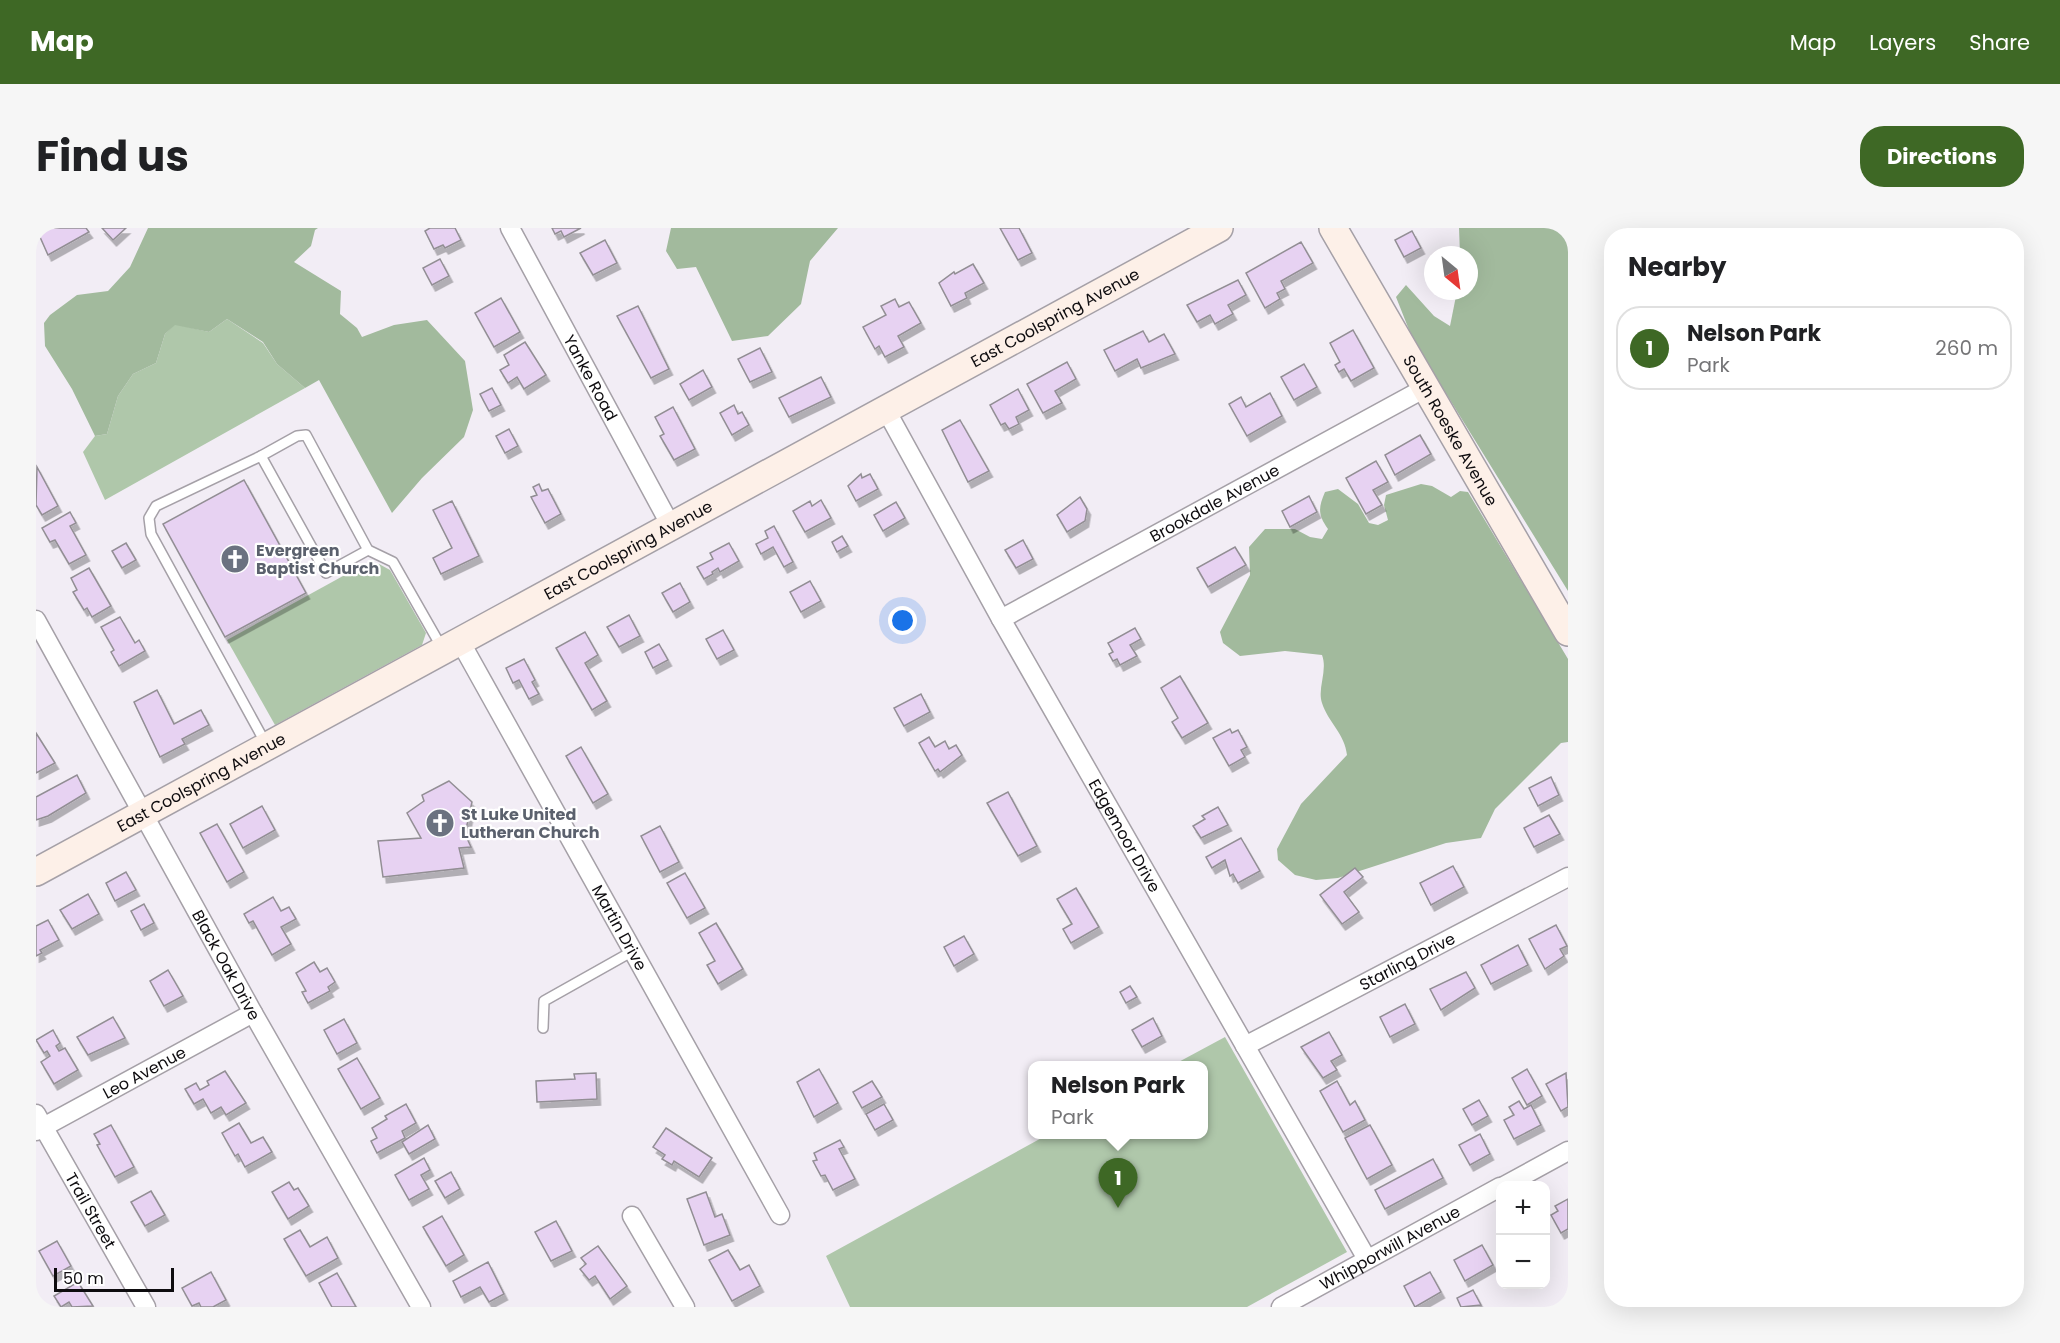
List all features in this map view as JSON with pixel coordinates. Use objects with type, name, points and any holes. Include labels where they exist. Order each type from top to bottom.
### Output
[{"type":"street","name":"Yanke Road","points":[[510,228],[671,526]]},
{"type":"street","name":"East Coolspring Avenue","points":[[36,872],[1219,228]]},
{"type":"street","name":"South Roeske Avenue","points":[[1333,228],[1568,632]]},
{"type":"street","name":"Brookdale Avenue","points":[[1001,620],[1427,387]]},
{"type":"street","name":"Edgemoor Drive","points":[[886,410],[1001,620],[1367,1259]]},
{"type":"street","name":"Black Oak Drive","points":[[36,620],[253,1013],[421,1307]]},
{"type":"street","name":"Martin Drive","points":[[452,646],[633,951],[780,1215]]},
{"type":"street","name":"Starling Drive","points":[[1245,1046],[1568,877]]},
{"type":"street","name":"Leo Avenue","points":[[38,1124],[253,1013]]},
{"type":"street","name":"Trail Street","points":[[38,1124],[146,1307]]},
{"type":"street","name":"Whipporwill Avenue","points":[[1511,1181],[1568,1151]]},
{"type":"street","name":"Whipporwill Avenue","points":[[1281,1307],[1496,1189]]},
{"type":"street","points":[[632,1216],[685,1307]]},
{"type":"lane","points":[[267,746],[152,534],[149,518],[156,506],[261,456],[297,436],[306,435],[368,550],[393,562],[452,646]]},
{"type":"lane","points":[[261,456],[326,573],[368,550]]},
{"type":"lane","points":[[543,1028],[544,1001],[633,951]]},
{"type":"green space","points":[[148,228],[318,228],[315,230],[311,246],[294,262],[341,291],[340,314],[357,328],[362,337],[394,325],[427,320],[465,361],[473,410],[464,437],[422,478],[392,513],[319,380],[305,388],[277,364],[263,342],[227,319],[209,332],[175,325],[165,334],[156,363],[133,374],[118,396],[107,434],[95,436],[72,389],[45,346],[44,323],[50,315],[77,295],[108,291],[130,267]]},
{"type":"green space","points":[[671,228],[838,228],[810,261],[801,304],[768,336],[732,341],[696,267],[677,269],[666,251]]},
{"type":"green space","points":[[1459,228],[1568,228],[1568,591],[1413,340],[1396,297],[1406,285],[1434,316],[1450,326],[1455,300],[1478,300],[1478,246],[1460,246]]},
{"type":"green space","points":[[227,319],[263,343],[277,364],[305,388],[105,500],[83,452],[95,436],[107,434],[118,396],[133,374],[156,363],[165,334],[175,324],[209,332]]},
{"type":"green space","points":[[1421,484],[1432,486],[1451,497],[1460,491],[1468,492],[1568,659],[1568,742],[1561,743],[1495,809],[1481,838],[1446,843],[1338,878],[1316,880],[1295,875],[1278,860],[1277,849],[1301,804],[1347,755],[1340,734],[1322,703],[1324,661],[1322,655],[1285,651],[1240,656],[1223,643],[1220,632],[1250,575],[1249,547],[1265,529],[1295,529],[1310,537],[1322,539],[1328,529],[1322,520],[1321,503],[1325,492],[1338,489],[1358,504],[1369,523],[1378,525],[1388,520],[1384,505],[1386,495]]},
{"type":"green space","points":[[379,564],[390,570],[426,633],[422,645],[275,725],[227,640],[363,565]]},
{"type":"green space","points":[[1225,1037],[1347,1252],[1247,1307],[850,1307],[826,1256],[1040,1139],[1208,1139],[1208,1061],[1180,1061]]},
{"type":"building","points":[[36,228],[86,228],[89,232],[48,255]]},
{"type":"building","points":[[102,228],[126,228],[113,240]]},
{"type":"building","points":[[430,228],[455,228],[461,240],[445,248],[443,245],[434,249],[425,231]]},
{"type":"building","points":[[552,228],[581,228],[564,237],[561,231],[555,234]]},
{"type":"building","points":[[1000,228],[1019,228],[1032,253],[1018,260]]},
{"type":"building","points":[[1412,231],[1421,248],[1404,257],[1395,240]]},
{"type":"building","points":[[605,240],[617,263],[593,275],[580,253]]},
{"type":"building","points":[[1301,242],[1313,263],[1281,281],[1285,289],[1277,293],[1280,299],[1265,308],[1246,273]]},
{"type":"building","points":[[440,259],[449,276],[432,285],[423,268]]},
{"type":"building","points":[[973,264],[984,283],[965,293],[967,298],[951,306],[939,283],[954,272],[955,274]]},
{"type":"building","points":[[1238,280],[1246,295],[1228,305],[1233,314],[1215,324],[1210,315],[1197,322],[1187,305]]},
{"type":"building","points":[[501,298],[520,332],[494,347],[475,313]]},
{"type":"building","points":[[895,299],[899,307],[909,302],[921,323],[898,336],[904,347],[885,357],[879,346],[875,349],[863,327],[886,315],[881,306]]},
{"type":"building","points":[[638,306],[669,369],[651,378],[617,316]]},
{"type":"building","points":[[1353,330],[1374,368],[1351,381],[1344,369],[1339,372],[1335,365],[1340,362],[1330,343]]},
{"type":"building","points":[[1143,331],[1149,342],[1164,334],[1175,354],[1141,368],[1137,359],[1115,371],[1104,350]]},
{"type":"building","points":[[525,342],[546,375],[524,389],[517,377],[508,383],[500,370],[509,365],[504,355]]},
{"type":"building","points":[[760,348],[772,372],[750,382],[738,359]]},
{"type":"building","points":[[1067,362],[1076,379],[1055,391],[1062,403],[1043,413],[1027,384]]},
{"type":"building","points":[[1304,364],[1317,387],[1294,400],[1281,377]]},
{"type":"building","points":[[703,370],[712,387],[689,400],[680,384]]},
{"type":"building","points":[[821,377],[831,397],[789,417],[779,398]]},
{"type":"building","points":[[492,388],[501,405],[489,411],[480,394]]},
{"type":"building","points":[[1018,389],[1029,410],[1016,417],[1019,424],[1009,429],[1005,423],[1001,425],[990,405]]},
{"type":"building","points":[[1270,393],[1282,416],[1247,436],[1229,404],[1241,397],[1246,407]]},
{"type":"building","points":[[734,405],[738,414],[742,412],[749,425],[732,435],[720,413]]},
{"type":"building","points":[[673,407],[695,449],[674,460],[660,436],[664,434],[655,417]]},
{"type":"building","points":[[960,420],[989,471],[968,482],[942,430]]},
{"type":"building","points":[[509,429],[518,446],[505,453],[496,436]]},
{"type":"building","points":[[1420,435],[1431,454],[1395,475],[1385,455]]},
{"type":"building","points":[[1376,461],[1388,482],[1373,490],[1382,505],[1366,514],[1346,478]]},
{"type":"building","points":[[37,467],[58,506],[42,515],[36,505]]},
{"type":"building","points":[[861,474],[862,478],[870,474],[878,489],[856,501],[848,486]]},
{"type":"building","name":"Evergreen Baptist Church","points":[[244,480],[306,593],[225,637],[163,524]]},
{"type":"building","points":[[539,484],[542,491],[548,489],[561,514],[545,523],[531,497],[537,495],[533,487]]},
{"type":"building","points":[[1309,496],[1317,512],[1290,527],[1282,511]]},
{"type":"building","points":[[1080,497],[1087,509],[1085,521],[1067,532],[1057,515]]},
{"type":"building","points":[[821,500],[831,518],[805,532],[793,511],[810,501],[812,506]]},
{"type":"building","points":[[452,501],[479,556],[441,574],[433,558],[452,548],[433,510]]},
{"type":"building","points":[[896,502],[905,518],[883,531],[874,515]]},
{"type":"building","points":[[70,512],[76,523],[70,526],[86,555],[69,564],[55,540],[50,542],[42,528]]},
{"type":"building","points":[[774,526],[793,562],[784,567],[773,547],[761,554],[756,544],[768,538],[765,531]]},
{"type":"building","points":[[842,536],[848,546],[837,552],[832,542]]},
{"type":"building","points":[[1023,540],[1033,559],[1016,568],[1005,550]]},
{"type":"building","points":[[126,543],[136,560],[122,568],[112,551]]},
{"type":"building","points":[[729,543],[739,561],[720,572],[718,568],[704,579],[697,567],[713,559],[710,553]]},
{"type":"building","points":[[1235,547],[1246,565],[1208,587],[1197,568]]},
{"type":"building","points":[[89,568],[111,606],[92,617],[87,608],[84,610],[73,592],[77,590],[71,578]]},
{"type":"building","points":[[810,581],[821,601],[801,612],[790,592]]},
{"type":"building","points":[[680,583],[690,602],[673,612],[662,593]]},
{"type":"building","points":[[629,615],[640,636],[619,647],[607,627]]},
{"type":"building","points":[[120,617],[135,643],[139,640],[145,651],[119,666],[111,652],[114,650],[101,627]]},
{"type":"building","points":[[1135,628],[1141,639],[1130,645],[1137,656],[1120,665],[1117,659],[1113,661],[1109,654],[1113,652],[1108,643]]},
{"type":"building","points":[[723,630],[734,650],[717,659],[706,639]]},
{"type":"building","points":[[585,632],[598,655],[585,663],[607,701],[592,710],[556,648]]},
{"type":"building","points":[[659,644],[668,660],[653,668],[645,652]]},
{"type":"building","points":[[524,659],[535,680],[532,682],[539,694],[529,699],[519,680],[513,683],[506,668]]},
{"type":"building","points":[[1180,676],[1208,723],[1182,738],[1172,722],[1178,718],[1161,688]]},
{"type":"building","points":[[157,690],[174,724],[201,710],[209,725],[182,739],[185,744],[160,757],[134,702]]},
{"type":"building","points":[[921,694],[930,712],[904,726],[894,708]]},
{"type":"building","points":[[1230,729],[1232,733],[1238,730],[1247,747],[1241,750],[1245,757],[1229,766],[1213,738]]},
{"type":"building","points":[[36,733],[55,763],[36,773]]},
{"type":"building","points":[[929,737],[935,747],[945,741],[949,749],[956,745],[962,755],[940,772],[938,769],[935,771],[919,743]]},
{"type":"building","points":[[581,747],[608,794],[593,803],[566,756]]},
{"type":"building","points":[[77,775],[86,793],[48,816],[36,820],[36,797]]},
{"type":"building","points":[[1551,777],[1559,795],[1538,806],[1529,788]]},
{"type":"building","name":"St Luke United Lutheran Church","points":[[449,781],[472,802],[465,834],[471,847],[459,848],[464,868],[383,877],[378,841],[421,838],[407,813],[424,801],[422,795]]},
{"type":"building","points":[[1008,792],[1037,846],[1018,856],[987,803]]},
{"type":"building","points":[[262,806],[275,830],[243,848],[230,824]]},
{"type":"building","points":[[1218,807],[1228,825],[1201,838],[1193,826],[1205,819],[1202,816]]},
{"type":"building","points":[[1549,815],[1560,834],[1534,847],[1524,828]]},
{"type":"building","points":[[217,824],[244,872],[227,882],[200,833]]},
{"type":"building","points":[[660,826],[679,862],[660,872],[641,836]]},
{"type":"building","points":[[1241,838],[1260,871],[1238,883],[1233,874],[1230,876],[1225,860],[1212,868],[1206,857]]},
{"type":"building","points":[[1453,866],[1464,887],[1431,905],[1420,883]]},
{"type":"building","points":[[1355,868],[1363,877],[1344,892],[1359,912],[1342,924],[1320,895]]},
{"type":"building","points":[[126,872],[136,890],[115,901],[106,883]]},
{"type":"building","points":[[685,873],[705,908],[687,918],[667,883]]},
{"type":"building","points":[[1076,888],[1099,927],[1071,943],[1063,929],[1072,924],[1057,899]]},
{"type":"building","points":[[88,894],[99,914],[72,929],[60,910]]},
{"type":"building","points":[[273,897],[281,911],[289,907],[296,919],[281,927],[291,944],[272,955],[253,921],[249,923],[244,914]]},
{"type":"building","points":[[144,904],[154,923],[141,930],[131,911]]},
{"type":"building","points":[[48,920],[59,940],[40,950],[42,953],[36,956],[36,926]]},
{"type":"building","points":[[716,923],[743,969],[718,984],[707,965],[715,961],[699,933]]},
{"type":"building","points":[[1556,925],[1567,946],[1560,949],[1564,956],[1545,969],[1529,939]]},
{"type":"building","points":[[964,936],[974,954],[954,966],[944,947]]},
{"type":"building","points":[[1518,945],[1528,965],[1491,984],[1481,965]]},
{"type":"building","points":[[314,962],[320,972],[327,968],[335,982],[328,987],[330,991],[308,1003],[302,992],[306,991],[296,973]]},
{"type":"building","points":[[168,970],[183,996],[164,1006],[150,981]]},
{"type":"building","points":[[1466,972],[1475,988],[1441,1010],[1430,989]]},
{"type":"building","points":[[1130,986],[1137,997],[1126,1003],[1120,992]]},
{"type":"building","points":[[1405,1004],[1415,1024],[1390,1037],[1380,1017]]},
{"type":"building","points":[[113,1017],[125,1038],[88,1055],[77,1037]]},
{"type":"building","points":[[1153,1018],[1162,1036],[1142,1047],[1132,1030]]},
{"type":"building","points":[[344,1019],[357,1043],[337,1054],[324,1030]]},
{"type":"building","points":[[53,1030],[60,1043],[56,1046],[59,1051],[65,1048],[78,1070],[54,1084],[41,1062],[50,1056],[47,1051],[44,1053],[36,1040]]},
{"type":"building","points":[[1329,1032],[1342,1055],[1331,1061],[1337,1070],[1323,1078],[1301,1047]]},
{"type":"building","points":[[357,1058],[380,1098],[361,1109],[338,1069]]},
{"type":"building","points":[[819,1069],[838,1103],[814,1117],[797,1082]]},
{"type":"building","points":[[1527,1069],[1542,1096],[1527,1105],[1512,1078]]},
{"type":"building","points":[[225,1071],[246,1103],[226,1115],[221,1107],[211,1113],[203,1099],[194,1104],[185,1089],[196,1083],[200,1090],[209,1085],[207,1081]]},
{"type":"building","points":[[596,1073],[597,1099],[537,1102],[536,1081],[575,1079],[574,1074]]},
{"type":"building","points":[[1566,1073],[1568,1107],[1561,1111],[1546,1084]]},
{"type":"building","points":[[872,1081],[882,1097],[862,1108],[853,1092]]},
{"type":"building","points":[[1337,1081],[1350,1105],[1355,1101],[1365,1120],[1343,1132],[1320,1091]]},
{"type":"building","points":[[1479,1100],[1488,1116],[1472,1125],[1463,1109]]},
{"type":"building","points":[[1519,1101],[1524,1109],[1531,1105],[1541,1125],[1514,1139],[1504,1120],[1514,1115],[1509,1107]]},
{"type":"building","points":[[406,1104],[416,1123],[402,1131],[405,1138],[377,1153],[371,1141],[377,1138],[372,1128],[387,1119],[385,1116]]},
{"type":"building","points":[[884,1104],[893,1120],[875,1130],[866,1114]]},
{"type":"building","points":[[239,1123],[251,1143],[263,1137],[272,1152],[245,1167],[238,1154],[235,1156],[222,1133]]},
{"type":"building","points":[[111,1125],[134,1167],[115,1177],[97,1145],[100,1144],[94,1134]]},
{"type":"building","points":[[428,1125],[435,1139],[409,1154],[402,1142]]},
{"type":"building","points":[[1370,1125],[1392,1165],[1367,1179],[1345,1138]]},
{"type":"building","points":[[666,1128],[712,1158],[699,1177],[674,1161],[672,1165],[662,1159],[665,1155],[653,1147]]},
{"type":"building","points":[[1480,1134],[1490,1154],[1470,1165],[1459,1145]]},
{"type":"building","points":[[840,1140],[844,1147],[839,1149],[855,1179],[833,1190],[825,1175],[821,1176],[813,1161],[817,1160],[814,1153]]},
{"type":"building","points":[[424,1158],[430,1170],[421,1175],[429,1189],[409,1200],[395,1175]]},
{"type":"building","points":[[1433,1159],[1443,1178],[1385,1209],[1375,1190]]},
{"type":"building","points":[[451,1172],[460,1189],[445,1198],[435,1181]]},
{"type":"building","points":[[289,1182],[294,1190],[298,1188],[309,1206],[288,1219],[272,1192]]},
{"type":"building","points":[[151,1191],[165,1215],[145,1226],[131,1202]]},
{"type":"building","points":[[706,1192],[715,1217],[722,1214],[730,1235],[704,1245],[687,1199]]},
{"type":"building","points":[[1568,1199],[1568,1229],[1561,1233],[1551,1215],[1558,1211],[1555,1206]]},
{"type":"building","points":[[442,1216],[464,1255],[446,1266],[423,1227]]},
{"type":"building","points":[[556,1221],[572,1251],[551,1261],[535,1232]]},
{"type":"building","points":[[300,1230],[310,1247],[327,1237],[338,1258],[306,1276],[284,1239]]},
{"type":"building","points":[[57,1241],[71,1266],[53,1276],[39,1251]]},
{"type":"building","points":[[1482,1245],[1493,1265],[1465,1281],[1454,1260]]},
{"type":"building","points":[[598,1246],[627,1286],[610,1299],[595,1276],[589,1280],[580,1269],[586,1264],[581,1258]]},
{"type":"building","points":[[728,1250],[740,1270],[749,1265],[760,1286],[732,1301],[709,1260]]},
{"type":"building","points":[[488,1262],[504,1294],[489,1302],[480,1287],[461,1297],[453,1281]]},
{"type":"building","points":[[211,1272],[226,1300],[213,1307],[201,1307],[199,1303],[192,1306],[182,1288]]},
{"type":"building","points":[[1430,1272],[1441,1292],[1415,1307],[1404,1286]]},
{"type":"building","points":[[337,1273],[356,1307],[332,1307],[319,1283]]},
{"type":"building","points":[[78,1282],[93,1306],[72,1307],[69,1302],[61,1307],[54,1296]]},
{"type":"building","points":[[1473,1290],[1481,1305],[1461,1307],[1457,1298]]},
{"type":"place","name":"Evergreen Baptist Church","points":[[235,559]]},
{"type":"place","name":"St Luke United Lutheran Church","points":[[440,823]]},
{"type":"place","name":"Nelson Park","points":[[1118,1208]]}]
